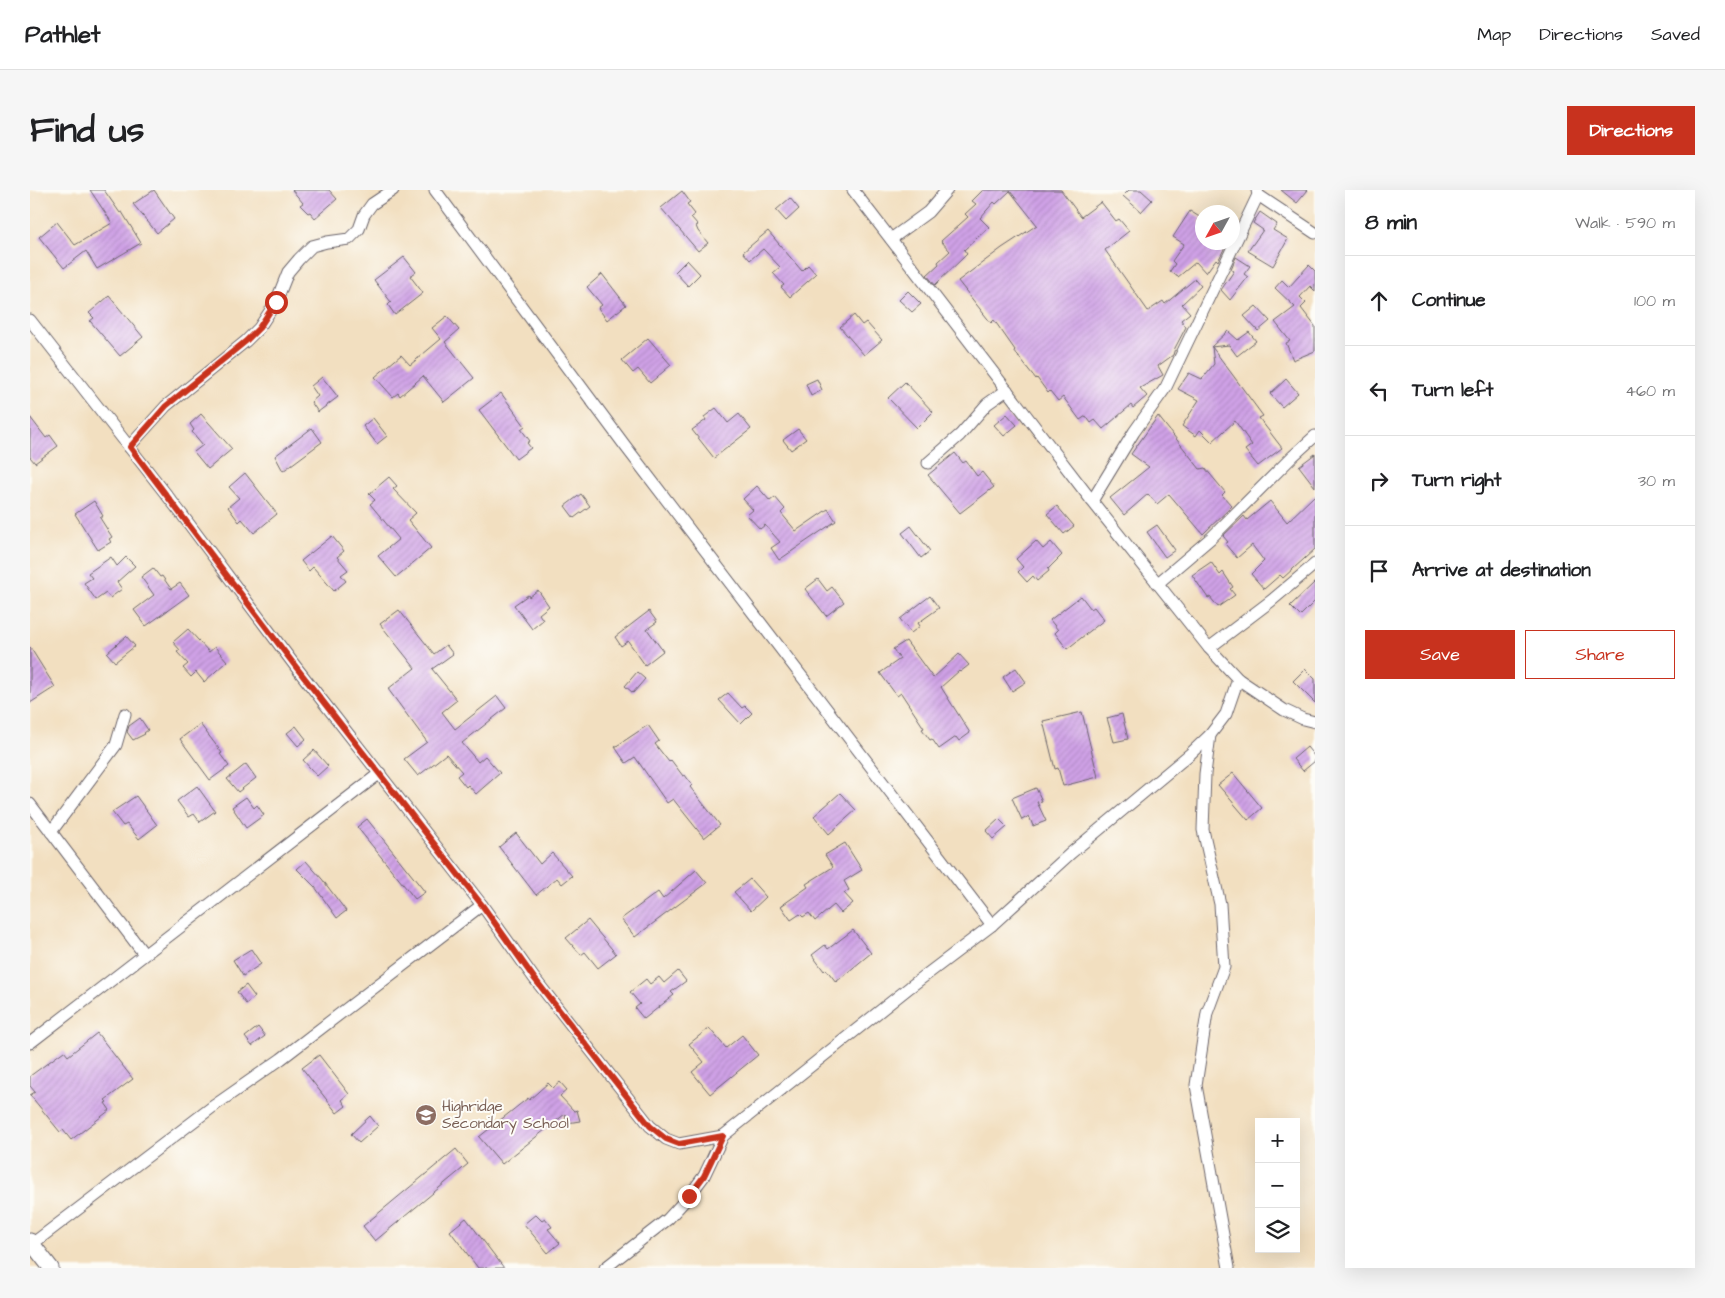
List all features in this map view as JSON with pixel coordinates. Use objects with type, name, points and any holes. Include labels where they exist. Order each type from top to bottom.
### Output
[{"type":"street","points":[[130,447],[166,406],[246,341],[259,328],[276,302],[288,272],[312,246],[349,239],[360,229],[364,215],[372,204],[393,190]]},
{"type":"street","points":[[436,190],[626,447],[992,925]]},
{"type":"street","points":[[852,190],[1092,501],[1209,648],[1238,680],[1284,710],[1303,719],[1315,722]]},
{"type":"street","points":[[891,239],[928,212],[946,190]]},
{"type":"street","points":[[1092,501],[1134,432],[1166,388],[1258,192],[1315,233]]},
{"type":"street","points":[[30,320],[130,447],[296,667],[482,905],[534,978],[650,1126],[666,1139],[679,1144],[723,1136]]},
{"type":"street","points":[[928,463],[960,434],[987,404],[1007,390]]},
{"type":"street","points":[[1157,584],[1212,538],[1315,436]]},
{"type":"street","points":[[1209,648],[1272,601],[1315,564]]},
{"type":"street","points":[[605,1268],[668,1219],[689,1196],[704,1176],[723,1136],[910,987],[992,925],[1071,853],[1190,754],[1210,735],[1226,714],[1238,680]]},
{"type":"street","points":[[51,832],[116,745],[125,714]]},
{"type":"street","points":[[1210,735],[1203,830],[1220,904],[1224,967],[1207,1013],[1196,1085],[1229,1268]]},
{"type":"street","points":[[30,1043],[380,773]]},
{"type":"street","points":[[30,804],[144,954]]},
{"type":"street","points":[[51,1268],[31,1242],[215,1105],[281,1059],[482,905]]},
{"type":"building","points":[[90,190],[104,190],[120,213],[122,212],[141,243],[97,269],[86,251],[64,268],[39,237],[57,222],[75,245],[112,223]]},
{"type":"building","points":[[154,190],[174,219],[157,233],[133,204]]},
{"type":"building","points":[[292,190],[329,190],[337,199],[315,218],[300,205],[303,203]]},
{"type":"building","points":[[983,190],[1061,190],[1081,217],[1101,202],[1116,221],[1119,219],[1129,231],[1105,250],[1148,311],[1163,301],[1165,304],[1195,279],[1201,286],[1182,304],[1190,313],[1181,320],[1186,327],[1173,355],[1158,366],[1163,375],[1140,388],[1147,396],[1133,408],[1131,405],[1103,429],[1095,420],[1091,423],[1086,416],[1080,420],[1063,397],[1058,401],[1050,391],[1048,393],[1014,351],[994,320],[991,323],[958,281],[1037,225],[1010,191],[996,204],[994,202],[980,218],[989,227],[964,250],[967,254],[935,285],[927,275],[950,251],[941,241],[968,217],[965,214],[976,204],[972,201]]},
{"type":"building","points":[[1129,190],[1141,190],[1152,200],[1141,212],[1123,196]]},
{"type":"building","points":[[1281,190],[1308,190],[1297,203]]},
{"type":"building","points":[[682,191],[690,202],[687,204],[695,214],[691,217],[698,225],[696,226],[698,231],[708,243],[698,251],[661,208]]},
{"type":"building","points":[[790,198],[799,209],[786,221],[776,210]]},
{"type":"building","points":[[1190,211],[1195,214],[1195,250],[1224,250],[1218,261],[1216,259],[1206,273],[1196,262],[1178,277],[1170,271],[1175,264],[1172,261],[1184,244],[1173,237]]},
{"type":"building","points":[[1260,212],[1277,224],[1273,230],[1288,239],[1273,266],[1248,251],[1263,230],[1253,223]]},
{"type":"building","points":[[768,231],[802,271],[808,265],[816,274],[790,297],[781,287],[784,285],[773,273],[780,267],[763,249],[750,260],[743,252]]},
{"type":"building","points":[[404,257],[416,272],[410,276],[423,293],[395,315],[388,305],[391,302],[374,280]]},
{"type":"building","points":[[1236,257],[1250,266],[1244,274],[1248,277],[1230,300],[1221,290],[1234,271],[1231,269]]},
{"type":"building","points":[[687,260],[700,274],[688,286],[675,272]]},
{"type":"building","points":[[1309,265],[1315,271],[1315,291],[1310,286],[1300,297],[1306,303],[1301,308],[1315,326],[1315,351],[1293,360],[1286,343],[1290,341],[1275,322],[1295,307],[1275,288],[1282,280],[1289,287]]},
{"type":"building","points":[[602,274],[626,305],[607,320],[598,308],[602,305],[587,287]]},
{"type":"building","points":[[908,291],[921,304],[912,312],[899,300]]},
{"type":"building","points":[[109,296],[143,337],[120,356],[90,321],[94,318],[89,313]]},
{"type":"building","points":[[1256,306],[1270,321],[1258,331],[1244,316]]},
{"type":"building","points":[[854,315],[862,325],[866,322],[882,340],[864,355],[840,327]]},
{"type":"building","points":[[447,316],[459,330],[445,342],[474,378],[444,402],[423,376],[400,396],[398,393],[393,397],[375,377],[401,355],[410,365],[441,339],[432,328]]},
{"type":"building","points":[[1228,331],[1238,340],[1249,332],[1256,341],[1237,356],[1229,345],[1211,347]]},
{"type":"building","points":[[648,338],[671,365],[650,383],[638,369],[633,373],[622,360]]},
{"type":"building","points":[[1212,347],[1263,416],[1259,418],[1282,448],[1258,466],[1245,450],[1252,445],[1235,421],[1212,442],[1200,430],[1196,436],[1182,426],[1199,400],[1178,389],[1189,373],[1202,379],[1214,364]]},
{"type":"building","points":[[322,377],[338,397],[318,412],[311,402],[318,396],[311,386]]},
{"type":"building","points":[[817,379],[822,390],[811,396],[806,384]]},
{"type":"building","points":[[1286,379],[1298,393],[1282,407],[1270,394]]},
{"type":"building","points":[[905,382],[933,412],[917,428],[888,398]]},
{"type":"building","points":[[501,393],[525,426],[521,429],[530,441],[527,443],[531,448],[516,459],[479,410]]},
{"type":"building","points":[[716,408],[728,423],[739,414],[751,429],[714,458],[692,430],[706,420],[704,417]]},
{"type":"building","points":[[201,414],[232,449],[208,469],[194,452],[203,445],[192,432],[194,430],[190,424]]},
{"type":"building","points":[[1007,414],[1017,425],[1004,436],[994,425]]},
{"type":"building","points":[[1158,416],[1200,469],[1205,468],[1225,492],[1222,495],[1232,506],[1203,534],[1169,494],[1157,504],[1148,494],[1124,515],[1110,498],[1149,467],[1131,454]]},
{"type":"building","points":[[30,417],[46,438],[50,435],[58,446],[35,463],[30,457]]},
{"type":"building","points":[[373,418],[387,436],[377,444],[363,426]]},
{"type":"building","points":[[312,428],[322,442],[283,471],[275,456]]},
{"type":"building","points":[[798,429],[806,439],[791,450],[783,440]]},
{"type":"building","points":[[955,453],[963,463],[966,461],[977,476],[982,472],[994,487],[960,513],[928,475]]},
{"type":"building","points":[[1315,454],[1315,487],[1299,466]]},
{"type":"building","points":[[245,473],[277,514],[254,533],[242,519],[239,522],[228,507],[239,498],[229,487]]},
{"type":"building","points":[[389,477],[397,486],[393,489],[416,513],[408,520],[431,548],[396,577],[378,556],[399,539],[370,504],[375,500],[369,494]]},
{"type":"building","points":[[757,486],[770,501],[775,497],[785,509],[781,513],[796,531],[828,509],[836,521],[779,560],[771,548],[780,542],[765,525],[760,529],[747,515],[753,510],[743,499]]},
{"type":"building","points":[[581,494],[590,506],[574,518],[565,506]]},
{"type":"building","points":[[1315,495],[1315,549],[1283,578],[1280,575],[1264,589],[1251,574],[1264,561],[1252,545],[1237,558],[1225,544],[1228,542],[1223,536],[1244,516],[1247,520],[1270,501],[1287,522]]},
{"type":"building","points":[[94,501],[103,516],[100,518],[112,537],[109,539],[111,542],[98,550],[75,514]]},
{"type":"building","points":[[1057,506],[1074,526],[1064,534],[1047,514]]},
{"type":"building","points":[[1157,525],[1175,550],[1165,557],[1147,532]]},
{"type":"building","points":[[911,526],[930,551],[921,558],[902,533]]},
{"type":"building","points":[[332,536],[344,551],[337,557],[348,570],[341,575],[346,581],[334,591],[313,567],[309,571],[301,561]]},
{"type":"building","points":[[1036,541],[1043,549],[1051,542],[1062,555],[1048,569],[1049,571],[1037,581],[1033,576],[1027,582],[1018,572],[1023,567],[1016,559]]},
{"type":"building","points":[[111,557],[117,566],[126,557],[135,566],[117,582],[122,589],[110,598],[106,593],[96,600],[84,583],[92,578],[88,573]]},
{"type":"building","points":[[1211,562],[1220,575],[1223,572],[1233,587],[1230,589],[1235,595],[1218,607],[1210,597],[1208,598],[1192,575]]},
{"type":"building","points":[[153,568],[160,577],[162,576],[171,589],[180,583],[189,595],[146,626],[134,610],[154,595],[141,577]]},
{"type":"building","points":[[818,579],[827,591],[832,587],[844,602],[826,616],[805,589]]},
{"type":"building","points":[[1315,582],[1315,601],[1300,616],[1290,606]]},
{"type":"building","points":[[538,590],[549,606],[539,614],[543,620],[532,629],[514,605]]},
{"type":"building","points":[[930,596],[939,608],[918,623],[920,626],[911,633],[900,619]]},
{"type":"building","points":[[1081,596],[1091,609],[1094,607],[1104,620],[1067,649],[1055,633],[1058,630],[1050,620]]},
{"type":"building","points":[[399,610],[434,654],[446,645],[453,654],[432,669],[457,700],[442,712],[455,729],[497,696],[506,708],[462,743],[478,762],[485,756],[500,773],[476,794],[468,785],[466,787],[457,776],[462,772],[446,754],[418,776],[404,759],[427,742],[388,689],[415,668],[380,624]]},
{"type":"building","points":[[649,611],[657,622],[647,629],[663,651],[645,665],[628,641],[621,646],[615,637]]},
{"type":"building","points":[[188,629],[209,652],[215,647],[227,661],[204,682],[196,672],[191,677],[183,668],[188,664],[177,652],[180,650],[173,642]]},
{"type":"building","points":[[126,636],[135,646],[115,662],[107,653]]},
{"type":"building","points":[[906,641],[933,678],[959,654],[969,665],[941,687],[970,733],[959,741],[956,737],[939,749],[922,729],[924,728],[901,693],[897,696],[880,673],[900,659],[893,649]]},
{"type":"building","points":[[30,647],[55,687],[30,703]]},
{"type":"building","points":[[1016,668],[1026,682],[1012,691],[1003,677]]},
{"type":"building","points":[[1305,669],[1315,679],[1315,703],[1293,681]]},
{"type":"building","points":[[637,672],[645,679],[633,693],[625,686]]},
{"type":"building","points":[[728,693],[742,708],[745,706],[752,713],[741,724],[719,700]]},
{"type":"building","points":[[1082,712],[1098,777],[1063,786],[1058,768],[1055,769],[1043,721]]},
{"type":"building","points":[[1122,714],[1128,739],[1114,742],[1107,718]]},
{"type":"building","points":[[140,718],[148,730],[145,734],[133,740],[127,732],[129,726]]},
{"type":"building","points":[[200,724],[222,753],[220,754],[229,766],[210,780],[180,739]]},
{"type":"building","points":[[648,725],[659,741],[655,744],[669,762],[671,760],[683,776],[685,775],[692,785],[690,787],[720,825],[704,838],[673,799],[667,803],[635,757],[626,763],[615,747]]},
{"type":"building","points":[[296,726],[306,739],[298,746],[287,733]]},
{"type":"building","points":[[1307,747],[1315,757],[1315,761],[1303,771],[1293,759]]},
{"type":"building","points":[[314,750],[328,766],[317,776],[303,760]]},
{"type":"building","points":[[246,764],[256,778],[238,792],[227,779]]},
{"type":"building","points":[[1233,773],[1262,808],[1248,820],[1218,785]]},
{"type":"building","points":[[197,786],[215,811],[200,822],[194,814],[189,817],[177,801]]},
{"type":"building","points":[[1036,788],[1042,801],[1037,802],[1046,821],[1033,826],[1029,816],[1022,820],[1012,798]]},
{"type":"building","points":[[840,793],[856,810],[829,834],[814,816]]},
{"type":"building","points":[[136,796],[157,825],[139,839],[127,824],[123,826],[112,812]]},
{"type":"building","points":[[246,797],[254,808],[257,805],[264,815],[246,828],[232,807]]},
{"type":"building","points":[[367,819],[425,892],[415,899],[357,827]]},
{"type":"building","points":[[999,819],[1007,827],[993,839],[986,831]]},
{"type":"building","points":[[516,833],[540,864],[552,853],[572,876],[562,884],[557,878],[536,895],[499,847]]},
{"type":"building","points":[[845,843],[862,870],[844,881],[849,890],[844,893],[853,903],[841,913],[834,905],[815,921],[809,913],[803,917],[800,914],[791,920],[781,906],[808,887],[806,884],[833,867],[825,855]]},
{"type":"building","points":[[306,861],[346,911],[337,918],[315,887],[297,869]]},
{"type":"building","points":[[696,870],[707,883],[635,937],[621,919],[658,892],[663,899]]},
{"type":"building","points":[[750,879],[766,897],[751,911],[734,892]]},
{"type":"building","points":[[588,920],[616,954],[598,968],[585,952],[581,955],[566,938]]},
{"type":"building","points":[[853,930],[871,953],[836,982],[826,969],[824,971],[812,955],[825,945],[828,949]]},
{"type":"building","points":[[251,949],[261,964],[243,976],[233,960]]},
{"type":"building","points":[[678,971],[686,981],[671,992],[674,995],[644,1019],[635,1008],[640,1004],[630,992],[646,979],[650,984],[659,977],[664,983]]},
{"type":"building","points":[[246,985],[255,997],[246,1004],[237,992]]},
{"type":"building","points":[[258,1027],[265,1036],[252,1046],[245,1037]]},
{"type":"building","points":[[709,1028],[726,1048],[742,1035],[758,1055],[710,1094],[692,1072],[704,1062],[689,1044]]},
{"type":"building","points":[[97,1033],[133,1079],[105,1100],[110,1110],[71,1140],[63,1130],[60,1132],[30,1095],[35,1092],[30,1086],[30,1076],[64,1051],[68,1056]]},
{"type":"building","points":[[319,1055],[349,1094],[342,1100],[346,1106],[337,1113],[302,1068]]},
{"type":"building","points":[[560,1082],[567,1090],[560,1096],[574,1111],[577,1110],[580,1121],[567,1123],[565,1114],[502,1164],[479,1137],[528,1098],[529,1100],[548,1083],[553,1088]]},
{"type":"building","points":[[370,1116],[378,1126],[359,1143],[351,1134]]},
{"type":"building","points":[[456,1149],[468,1164],[375,1241],[363,1226]]},
{"type":"building","points":[[536,1214],[542,1220],[545,1218],[552,1227],[548,1229],[560,1243],[548,1253],[524,1224]]},
{"type":"building","points":[[466,1218],[504,1268],[478,1268],[450,1231]]},
{"type":"place","name":"Highridge Secondary School","points":[[426,1115]]},
{"type":"route","points":[[276,302],[259,328],[246,341],[166,406],[130,447],[296,667],[482,905],[534,978],[650,1126],[666,1139],[679,1144],[723,1136],[704,1176],[689,1196]]}]
